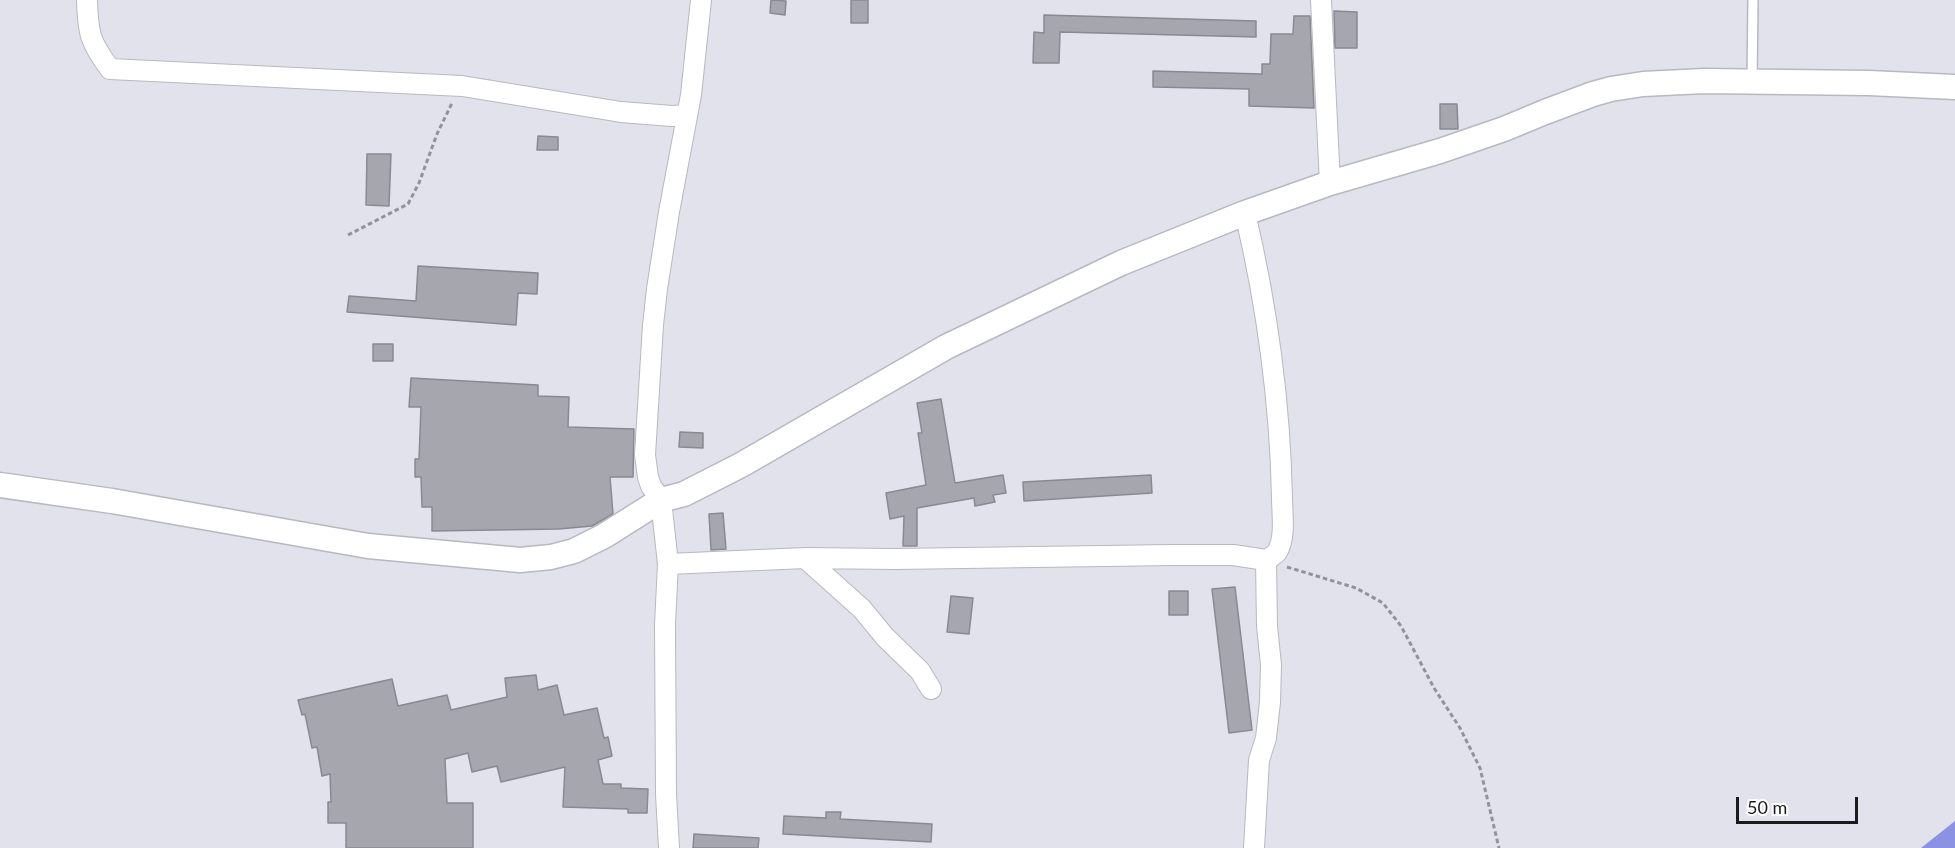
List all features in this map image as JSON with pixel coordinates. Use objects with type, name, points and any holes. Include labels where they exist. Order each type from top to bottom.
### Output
[{"type":"street","points":[[87,0],[91,39],[111,69],[462,86],[621,112],[672,116],[687,114]]},
{"type":"street","points":[[669,848],[664,636],[668,564],[661,500],[651,486],[645,455],[652,325],[667,224],[691,95],[701,0]]},
{"type":"street","points":[[1321,0],[1330,183]]},
{"type":"street","points":[[0,485],[112,501],[368,546],[520,560],[551,557],[574,551],[604,536],[661,500],[684,494],[741,465],[918,363],[1012,314],[1121,263],[1245,213],[1330,183],[1440,151],[1611,89],[1667,82],[1752,81],[1955,87]]},
{"type":"street","points":[[668,564],[804,558],[1233,555],[1266,560],[1277,552],[1282,535],[1281,464],[1262,290],[1245,213]]},
{"type":"street","points":[[804,558],[862,609],[885,637],[920,671],[931,689]]},
{"type":"street","points":[[1254,848],[1259,760],[1266,738],[1270,702],[1271,665],[1267,626],[1266,560]]},
{"type":"lane","points":[[1752,81],[1753,0]]},
{"type":"path","points":[[348,235],[408,204],[419,183],[456,92],[462,86]]},
{"type":"path","points":[[1266,560],[1356,588],[1383,603],[1401,626],[1434,688],[1460,728],[1480,768],[1499,848]]},
{"type":"water","points":[[1955,821],[1955,848],[1921,848]]},
{"type":"building","points":[[771,0],[786,1],[785,15],[770,13]]},
{"type":"building","points":[[851,0],[868,0],[868,23],[851,23]]},
{"type":"building","points":[[1334,11],[1357,12],[1357,48],[1335,48]]},
{"type":"building","points":[[1044,15],[1256,21],[1256,37],[1060,32],[1059,63],[1033,63],[1034,32],[1044,33]]},
{"type":"building","points":[[1294,16],[1310,16],[1314,108],[1249,106],[1249,89],[1153,87],[1153,71],[1262,74],[1262,64],[1270,64],[1271,34],[1293,34]]},
{"type":"building","points":[[1440,104],[1457,104],[1458,129],[1440,129]]},
{"type":"building","points":[[538,136],[558,137],[558,150],[537,150]]},
{"type":"building","points":[[367,154],[391,154],[389,206],[366,205]]},
{"type":"building","points":[[418,266],[538,273],[537,294],[518,293],[516,325],[347,312],[349,296],[416,301]]},
{"type":"building","points":[[373,344],[393,344],[393,361],[373,361]]},
{"type":"building","points":[[411,378],[538,385],[538,396],[569,397],[568,427],[634,429],[633,477],[610,477],[613,514],[592,526],[559,529],[432,531],[432,507],[422,507],[421,477],[415,477],[415,459],[419,459],[421,407],[409,407]]},
{"type":"building","points":[[941,399],[955,483],[1003,475],[1006,493],[993,495],[995,502],[975,506],[974,498],[917,508],[917,546],[903,546],[904,516],[890,519],[886,493],[926,485],[918,433],[922,433],[917,403]]},
{"type":"building","points":[[680,432],[703,433],[703,448],[679,447]]},
{"type":"building","points":[[1151,475],[1152,493],[1024,501],[1023,482]]},
{"type":"building","points":[[723,513],[726,549],[711,550],[709,514]]},
{"type":"building","points":[[1235,587],[1252,730],[1229,733],[1212,589]]},
{"type":"building","points":[[1169,591],[1188,591],[1188,615],[1169,615]]},
{"type":"building","points":[[951,596],[973,598],[969,634],[947,632]]},
{"type":"building","points":[[536,675],[538,690],[557,685],[564,715],[597,708],[604,738],[608,737],[612,756],[598,760],[603,784],[621,784],[621,788],[648,789],[647,813],[628,813],[628,809],[563,807],[565,767],[501,782],[497,766],[472,772],[468,753],[445,759],[447,803],[473,803],[473,848],[346,848],[346,823],[328,823],[328,802],[331,802],[330,774],[322,776],[317,747],[312,748],[305,714],[302,715],[298,700],[392,679],[398,706],[447,695],[451,710],[507,697],[505,678]]},
{"type":"building","points":[[826,812],[841,812],[840,819],[932,824],[931,842],[783,834],[784,816],[826,818]]},
{"type":"building","points":[[694,834],[759,838],[758,848],[693,848]]}]
